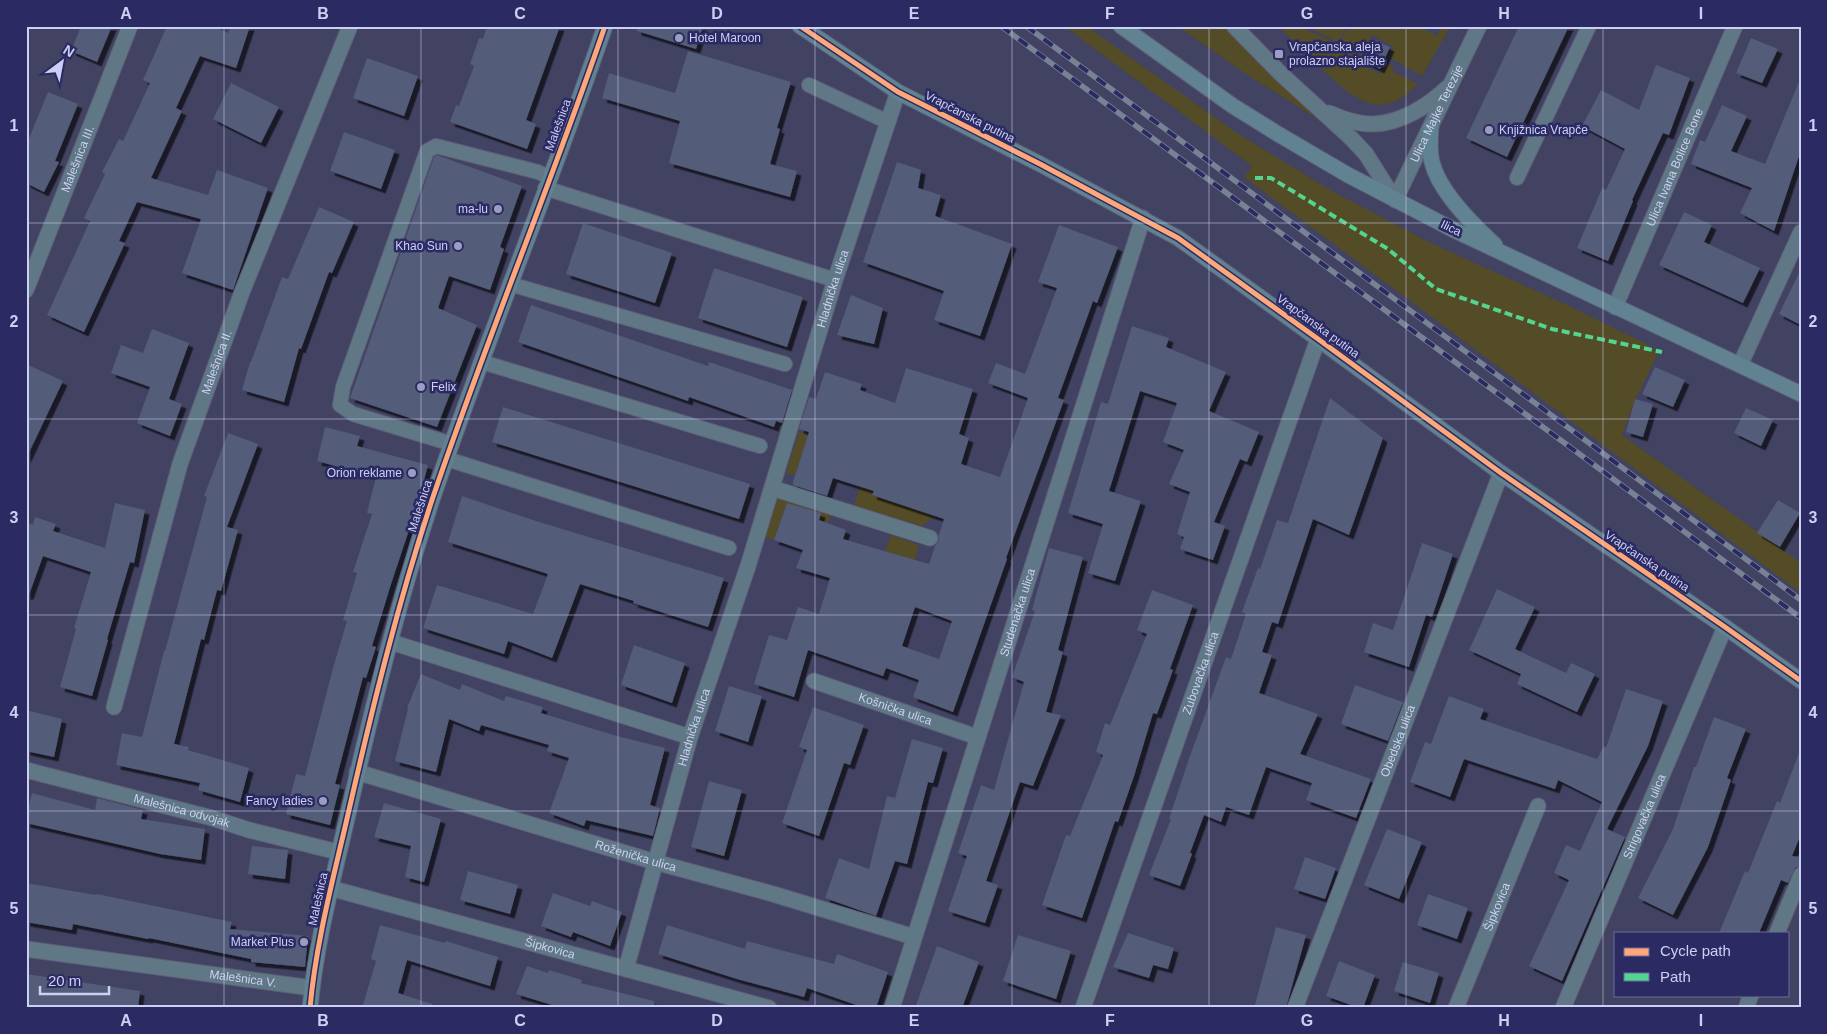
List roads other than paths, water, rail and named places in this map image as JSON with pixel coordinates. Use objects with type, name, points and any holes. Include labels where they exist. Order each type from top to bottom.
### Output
[{"type":"street","name":"Malešnica III.","points":[[26,290],[30,267],[130,26]]},
{"type":"street","name":"Malešnica II.","points":[[114,707],[183,455],[242,292],[350,26]]},
{"type":"street","name":"Malešnica","points":[[310,1008],[330,888],[357,772],[391,642],[433,498],[605,26]]},
{"type":"street","name":"Vrapčanska putina","points":[[800,26],[898,92],[1143,218],[1178,238],[1501,473],[1801,681]]},
{"type":"street","name":"Ilica","points":[[1121,26],[1198,82],[1270,130],[1395,200],[1507,256],[1801,394]]},
{"type":"street","points":[[1234,26],[1281,74],[1366,154],[1395,200]]},
{"type":"street","name":"Ulica Majke Terezije","points":[[1395,200],[1480,26]]},
{"type":"street","name":"Ulica Ivana Bolice Bone","points":[[1616,307],[1735,26]]},
{"type":"street","points":[[1322,111],[1361,123],[1389,122],[1432,101],[1452,84]]},
{"type":"street","name":"Hladnička ulica","points":[[626,969],[690,737],[748,566],[835,280],[898,92]]},
{"type":"street","points":[[1431,127],[1432,163],[1436,175],[1444,188],[1477,227],[1507,256]]},
{"type":"street","name":"Studenačka ulica","points":[[892,1008],[1143,218]]},
{"type":"street","points":[[1740,365],[1801,232]]},
{"type":"street","name":"Zubovačka ulica","points":[[1083,1008],[1318,339]]},
{"type":"street","name":"Obedska ulica","points":[[1295,1008],[1501,473]]},
{"type":"street","points":[[772,488],[930,538]]},
{"type":"street","name":"Strigovačka ulica","points":[[1564,1008],[1725,627]]},
{"type":"street","points":[[391,642],[690,737]]},
{"type":"street","name":"Košnička ulica","points":[[814,681],[977,737]]},
{"type":"street","name":"Malešnica odvojak","points":[[26,770],[338,852]]},
{"type":"street","name":"Roženička ulica","points":[[357,772],[654,862],[773,894],[914,937]]},
{"type":"street","name":"Šipkovica","points":[[1456,1008],[1538,806]]},
{"type":"street","points":[[1777,932],[1801,875]]},
{"type":"street","name":"Šipkovica","points":[[330,888],[769,1008]]},
{"type":"street","name":"Malešnica V.","points":[[26,949],[312,988]]},
{"type":"street","points":[[1746,1008],[1751,996]]},
{"type":"lane","points":[[1517,178],[1589,26]]},
{"type":"lane","points":[[809,86],[888,122]]},
{"type":"lane","points":[[452,444],[354,414],[340,405],[343,387],[427,151],[436,146],[538,172],[548,182],[835,280]]},
{"type":"lane","points":[[510,284],[785,364]]},
{"type":"lane","points":[[482,362],[760,446]]},
{"type":"lane","points":[[447,459],[729,548]]},
{"type":"railway","points":[[1001,26],[1801,618]]},
{"type":"railway","points":[[1026,26],[1801,600]]},
{"type":"place","name":"Hotel Maroon","points":[[679,38]]},
{"type":"place","name":"Vrapčanska aleja prolazno stajalište","points":[[1279,54]]},
{"type":"place","name":"Knjižnica Vrapče","points":[[1489,130]]},
{"type":"place","name":"ma-lu","points":[[498,209]]},
{"type":"place","name":"Khao Sun","points":[[458,246]]},
{"type":"place","name":"Felix","points":[[421,387]]},
{"type":"place","name":"Orion reklame","points":[[412,473]]},
{"type":"place","name":"Fancy ladies","points":[[323,801]]},
{"type":"place","name":"Market Plus","points":[[304,942]]}]
